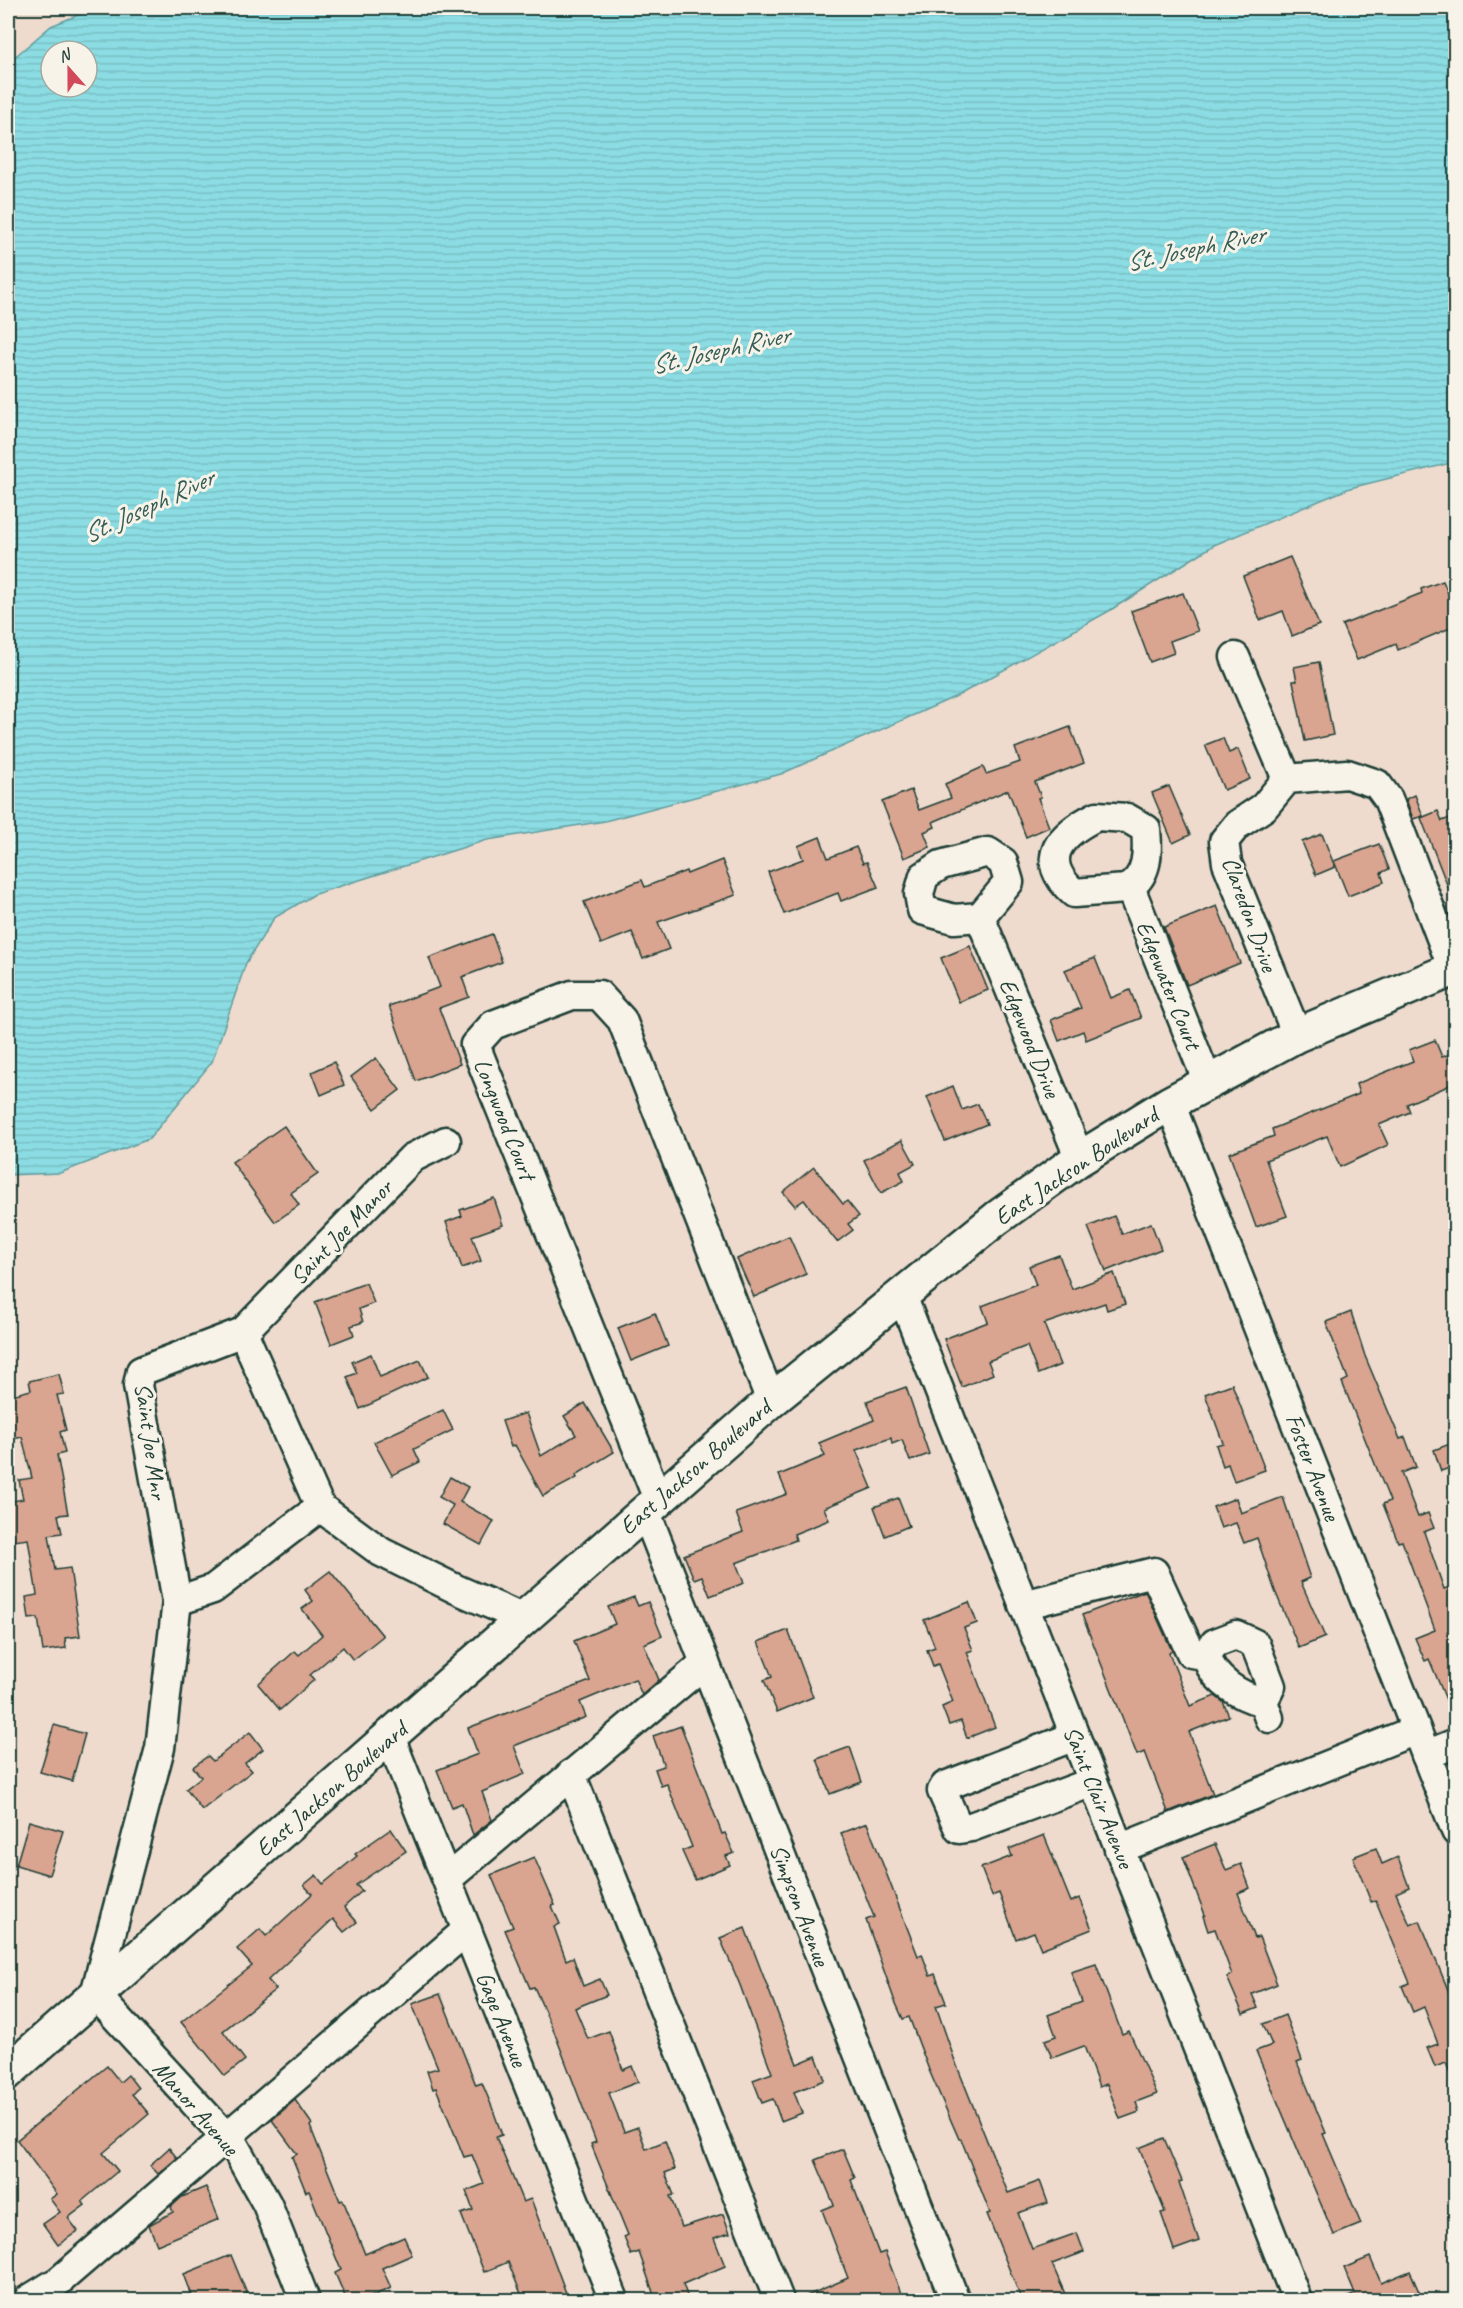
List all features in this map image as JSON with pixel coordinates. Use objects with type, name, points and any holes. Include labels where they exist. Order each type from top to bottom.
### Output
[{"type":"main road","name":"East Jackson Boulevard","points":[[8,2072],[651,1505],[901,1293],[1080,1159],[1170,1103],[1297,1035],[1454,968]]},
{"type":"street","points":[[1235,657],[1287,779],[1347,774],[1377,784],[1388,799],[1454,968]]},
{"type":"street","name":"Claredon Drive","points":[[1287,779],[1264,807],[1237,825],[1224,841],[1227,863],[1297,1035]]},
{"type":"street","name":"Edgewater Court","points":[[1130,887],[1208,1083]]},
{"type":"street","name":"Edgewood Drive","points":[[980,917],[1080,1159]]},
{"type":"street","name":"Longwood Court","points":[[651,1505],[475,1045],[493,1025],[572,995],[599,995],[622,1020],[771,1401]]},
{"type":"street","name":"Foster Avenue","points":[[1170,1103],[1455,1831]]},
{"type":"street","name":"Saint Joe Manor","points":[[243,1332],[412,1158],[446,1141]]},
{"type":"street","name":"Saint Clair Avenue","points":[[901,1293],[1297,2301]]},
{"type":"street","points":[[243,1332],[320,1507],[381,1552],[522,1618]]},
{"type":"street","name":"Saint Joe Mnr","points":[[95,1994],[160,1748],[177,1601],[138,1385],[141,1371],[243,1332]]},
{"type":"street","name":"Simpson Avenue","points":[[651,1505],[705,1663],[955,2301]]},
{"type":"street","points":[[177,1601],[213,1589],[320,1507]]},
{"type":"street","points":[[1023,1605],[1154,1572],[1191,1653],[1206,1655]]},
{"type":"street","points":[[1236,1635],[1255,1644],[1271,1686],[1266,1710],[1242,1697],[1210,1668],[1206,1655],[1215,1643],[1236,1635]]},
{"type":"street","points":[[447,1879],[705,1663]]},
{"type":"street","points":[[1075,1736],[945,1786],[942,1791],[959,1829],[971,1827],[1093,1782]]},
{"type":"street","name":"Gage Avenue","points":[[390,1737],[614,2301]]},
{"type":"street","points":[[1119,1849],[1421,1743],[1455,1743]]},
{"type":"street","points":[[571,1774],[779,2301]]},
{"type":"street","points":[[28,2301],[58,2281],[467,1930]]},
{"type":"street","name":"Manor Avenue","points":[[95,1994],[235,2147],[267,2204],[305,2301]]},
{"type":"water","name":"St. Joseph River","points":[[95,8],[1455,8],[1455,462],[1350,488],[1214,545],[1109,611],[959,695],[781,774],[605,821],[487,840],[315,894],[274,918],[246,963],[212,1062],[149,1139],[60,1173],[8,1175],[8,60],[51,26]]},
{"type":"building","points":[[1290,557],[1319,625],[1292,636],[1283,611],[1260,620],[1243,576]]},
{"type":"building","points":[[1443,581],[1448,593],[1455,590],[1455,626],[1398,650],[1396,644],[1357,660],[1342,625],[1422,593],[1421,589]]},
{"type":"building","points":[[1183,593],[1198,631],[1170,641],[1174,653],[1150,662],[1131,611]]},
{"type":"building","points":[[1319,662],[1333,735],[1305,741],[1293,681],[1297,681],[1294,667]]},
{"type":"building","points":[[1070,727],[1084,763],[1035,782],[1041,797],[1038,798],[1049,827],[1026,837],[1008,790],[933,822],[935,827],[924,832],[930,847],[904,858],[882,802],[911,790],[919,810],[951,798],[945,784],[983,767],[986,774],[1020,762],[1015,748]]},
{"type":"building","points":[[1223,738],[1229,753],[1238,749],[1250,779],[1224,790],[1205,745]]},
{"type":"building","points":[[1169,786],[1190,835],[1173,843],[1152,793]]},
{"type":"building","points":[[1415,795],[1423,816],[1413,819],[1406,799]]},
{"type":"building","points":[[1438,811],[1442,821],[1455,816],[1455,905],[1421,818]]},
{"type":"building","points":[[1322,834],[1335,867],[1316,875],[1302,842]]},
{"type":"building","points":[[820,837],[828,858],[856,847],[863,863],[867,862],[878,887],[841,901],[838,893],[784,914],[768,872],[803,859],[798,846]]},
{"type":"building","points":[[1379,844],[1389,869],[1381,873],[1384,882],[1348,896],[1334,861]]},
{"type":"building","points":[[722,860],[736,895],[658,922],[669,949],[643,959],[632,932],[601,944],[584,902],[642,880],[645,887]]},
{"type":"building","points":[[1217,906],[1240,963],[1187,985],[1164,927]]},
{"type":"building","points":[[492,934],[502,962],[462,977],[469,997],[439,1008],[460,1064],[416,1081],[389,1006],[440,987],[429,958]]},
{"type":"building","points":[[970,946],[988,990],[959,1002],[941,958]]},
{"type":"building","points":[[1095,958],[1111,998],[1130,990],[1141,1018],[1086,1040],[1083,1031],[1059,1041],[1051,1020],[1081,1008],[1065,970]]},
{"type":"building","points":[[1435,1040],[1442,1057],[1455,1052],[1455,1083],[1407,1104],[1410,1112],[1379,1125],[1388,1145],[1340,1167],[1327,1136],[1266,1160],[1287,1216],[1256,1227],[1229,1153],[1274,1136],[1272,1129],[1359,1094],[1356,1084],[1413,1061],[1409,1050]]},
{"type":"building","points":[[376,1058],[400,1090],[375,1109],[351,1077]]},
{"type":"building","points":[[334,1062],[344,1085],[321,1095],[312,1072]]},
{"type":"building","points":[[953,1086],[962,1110],[978,1104],[987,1124],[945,1141],[927,1097]]},
{"type":"building","points":[[284,1126],[318,1174],[291,1193],[299,1205],[275,1222],[232,1162]]},
{"type":"building","points":[[902,1140],[915,1164],[900,1172],[904,1181],[881,1193],[864,1160]]},
{"type":"building","points":[[814,1167],[843,1204],[847,1201],[859,1216],[848,1224],[853,1230],[837,1242],[804,1200],[795,1206],[783,1192]]},
{"type":"building","points":[[494,1198],[503,1225],[472,1236],[481,1261],[462,1268],[446,1222],[462,1216],[460,1210]]},
{"type":"building","points":[[1114,1216],[1122,1234],[1151,1223],[1161,1249],[1106,1271],[1088,1227]]},
{"type":"building","points":[[789,1236],[806,1274],[754,1297],[737,1259]]},
{"type":"building","points":[[1059,1255],[1072,1289],[1114,1273],[1125,1304],[1107,1310],[1105,1303],[1044,1324],[1060,1365],[1038,1374],[1027,1346],[988,1361],[993,1374],[962,1387],[944,1339],[988,1322],[982,1306],[1036,1285],[1029,1266]]},
{"type":"building","points":[[366,1283],[374,1303],[359,1309],[363,1322],[351,1326],[354,1335],[331,1344],[315,1302]]},
{"type":"building","points":[[1351,1312],[1365,1356],[1400,1439],[1405,1437],[1416,1467],[1401,1473],[1418,1517],[1428,1513],[1434,1528],[1424,1532],[1444,1589],[1455,1585],[1455,1721],[1429,1659],[1425,1661],[1415,1638],[1435,1630],[1402,1541],[1398,1542],[1383,1504],[1390,1501],[1342,1382],[1348,1379],[1326,1322]]},
{"type":"building","points":[[655,1313],[668,1346],[631,1361],[618,1328]]},
{"type":"building","points":[[371,1354],[380,1377],[420,1360],[428,1377],[360,1409],[347,1377],[357,1373],[352,1362]]},
{"type":"building","points":[[59,1374],[64,1394],[57,1395],[66,1430],[60,1432],[65,1453],[57,1455],[68,1514],[58,1515],[62,1533],[49,1535],[55,1570],[70,1568],[80,1636],[65,1638],[66,1648],[43,1651],[38,1618],[29,1619],[26,1597],[37,1595],[28,1539],[14,1541],[8,1507],[8,1502],[23,1499],[19,1480],[32,1478],[22,1437],[8,1440],[8,1396],[31,1390],[29,1381]]},
{"type":"building","points":[[1232,1384],[1265,1470],[1234,1481],[1228,1464],[1223,1466],[1216,1445],[1223,1443],[1205,1394]]},
{"type":"building","points":[[906,1387],[929,1454],[910,1461],[902,1440],[892,1444],[891,1438],[856,1450],[872,1488],[824,1508],[829,1520],[794,1534],[796,1540],[736,1563],[744,1583],[710,1596],[702,1576],[694,1579],[684,1555],[743,1532],[736,1513],[787,1494],[779,1475],[825,1456],[819,1443],[874,1420],[867,1401]]},
{"type":"building","points":[[585,1403],[614,1452],[576,1475],[577,1478],[543,1496],[515,1445],[511,1447],[502,1421],[526,1413],[541,1456],[576,1435],[564,1416]]},
{"type":"building","points":[[443,1410],[453,1430],[414,1449],[420,1462],[392,1475],[374,1442]]},
{"type":"building","points":[[1455,1442],[1455,1466],[1441,1471],[1434,1450]]},
{"type":"building","points":[[450,1477],[468,1487],[460,1502],[494,1521],[481,1545],[443,1524],[453,1505],[439,1497]]},
{"type":"building","points":[[1283,1497],[1310,1578],[1301,1582],[1325,1637],[1299,1648],[1275,1591],[1257,1538],[1244,1543],[1236,1523],[1221,1528],[1213,1507],[1236,1498],[1241,1513]]},
{"type":"building","points":[[898,1498],[909,1526],[885,1536],[874,1507]]},
{"type":"building","points":[[330,1571],[383,1636],[353,1660],[343,1647],[310,1675],[314,1680],[280,1710],[258,1684],[295,1651],[299,1655],[322,1635],[302,1609],[313,1601],[305,1590]]},
{"type":"building","points":[[1145,1591],[1172,1651],[1169,1653],[1190,1706],[1215,1696],[1223,1702],[1229,1716],[1189,1732],[1213,1794],[1168,1812],[1145,1752],[1137,1755],[1082,1615]]},
{"type":"building","points":[[634,1597],[638,1606],[648,1602],[662,1636],[644,1644],[659,1680],[642,1695],[635,1679],[580,1702],[586,1717],[514,1746],[525,1774],[482,1792],[492,1820],[473,1835],[462,1803],[452,1807],[437,1770],[478,1754],[468,1728],[590,1681],[574,1641],[615,1624],[608,1607]]},
{"type":"building","points":[[969,1602],[977,1623],[964,1628],[973,1650],[967,1652],[995,1727],[967,1738],[961,1721],[949,1725],[942,1707],[953,1702],[938,1664],[933,1666],[927,1650],[935,1647],[924,1620]]},
{"type":"building","points":[[788,1630],[813,1697],[777,1712],[764,1680],[772,1677],[758,1642]]},
{"type":"building","points":[[54,1725],[85,1734],[72,1781],[40,1772]]},
{"type":"building","points":[[681,1726],[722,1834],[725,1833],[734,1853],[726,1856],[730,1865],[695,1880],[682,1851],[692,1847],[667,1784],[661,1786],[655,1769],[664,1766],[653,1736]]},
{"type":"building","points":[[250,1732],[263,1749],[245,1763],[252,1771],[202,1810],[186,1789],[201,1777],[193,1767],[208,1756],[213,1761]]},
{"type":"building","points":[[850,1747],[862,1782],[830,1794],[817,1759]]},
{"type":"building","points":[[29,1821],[63,1831],[49,1875],[16,1865]]},
{"type":"building","points":[[867,1823],[918,1956],[922,1954],[930,1976],[935,1974],[946,2003],[936,2006],[955,2061],[1008,2193],[1040,2181],[1048,2203],[1018,2213],[1032,2249],[1077,2233],[1084,2252],[1052,2264],[1068,2301],[1022,2301],[987,2214],[990,2213],[961,2139],[959,2139],[929,2070],[909,2017],[903,2019],[894,1999],[866,1920],[874,1917],[841,1833]]},
{"type":"building","points":[[391,1829],[406,1851],[356,1885],[362,1891],[344,1907],[357,1922],[344,1932],[333,1919],[268,1980],[276,1989],[223,2031],[245,2060],[225,2076],[181,2022],[252,1966],[237,1949],[260,1929],[266,1936],[312,1894],[304,1885],[316,1875],[323,1884],[357,1856],[355,1854]]},
{"type":"building","points":[[1044,1835],[1071,1902],[1079,1898],[1092,1929],[1041,1949],[1034,1932],[1016,1939],[999,1893],[992,1896],[981,1868],[1012,1856],[1009,1849]]},
{"type":"building","points":[[1215,1844],[1226,1870],[1241,1864],[1250,1888],[1238,1893],[1255,1938],[1259,1937],[1277,1984],[1252,1994],[1258,2008],[1243,2014],[1227,1977],[1232,1975],[1215,1929],[1208,1931],[1203,1916],[1205,1915],[1183,1857]]},
{"type":"building","points":[[1376,1848],[1382,1864],[1398,1857],[1409,1887],[1396,1893],[1410,1925],[1420,1921],[1455,2007],[1455,2085],[1446,2063],[1435,2067],[1427,2048],[1438,2044],[1424,2007],[1413,2012],[1402,1986],[1410,1983],[1376,1901],[1371,1902],[1353,1857]]},
{"type":"building","points":[[534,1857],[555,1905],[552,1906],[560,1924],[554,1927],[566,1960],[573,1957],[583,1986],[600,1979],[607,1995],[575,2008],[588,2039],[609,2031],[623,2070],[632,2066],[638,2082],[609,2093],[624,2132],[638,2127],[646,2149],[665,2141],[675,2169],[665,2173],[674,2195],[670,2196],[682,2227],[723,2214],[730,2233],[714,2238],[725,2266],[683,2284],[689,2301],[656,2301],[639,2252],[631,2255],[624,2237],[628,2235],[591,2144],[596,2142],[555,2034],[534,1987],[530,1988],[505,1930],[513,1927],[491,1875]]},
{"type":"building","points":[[745,1928],[797,2064],[816,2056],[825,2080],[794,2092],[802,2113],[781,2121],[773,2099],[762,2103],[753,2080],[772,2073],[720,1938]]},
{"type":"building","points":[[1096,1964],[1122,2034],[1129,2031],[1157,2094],[1136,2102],[1139,2112],[1120,2119],[1107,2084],[1099,2087],[1084,2046],[1052,2058],[1045,2040],[1056,2036],[1048,2015],[1082,2002],[1071,1972]]},
{"type":"building","points":[[440,1994],[476,2085],[482,2083],[492,2107],[502,2135],[496,2137],[523,2202],[531,2199],[569,2301],[524,2301],[508,2262],[484,2272],[461,2214],[473,2210],[466,2191],[484,2184],[472,2155],[464,2157],[436,2088],[433,2089],[427,2071],[438,2068],[412,2004]]},
{"type":"building","points":[[1285,2015],[1302,2060],[1297,2062],[1326,2133],[1323,2134],[1361,2224],[1334,2235],[1256,2051],[1272,2045],[1263,2024]]},
{"type":"building","points":[[107,2066],[120,2082],[128,2075],[138,2088],[132,2094],[149,2114],[103,2153],[118,2171],[82,2201],[85,2205],[68,2218],[78,2231],[58,2245],[43,2224],[60,2212],[50,2199],[57,2194],[17,2140]]},
{"type":"building","points":[[295,2100],[312,2124],[310,2126],[340,2201],[343,2200],[365,2254],[404,2237],[412,2255],[382,2268],[391,2288],[360,2301],[347,2301],[335,2273],[341,2270],[309,2191],[306,2192],[292,2157],[297,2154],[272,2120]]},
{"type":"building","points":[[1164,2138],[1182,2181],[1179,2182],[1199,2241],[1174,2250],[1161,2213],[1165,2212],[1139,2148]]},
{"type":"building","points":[[169,2148],[177,2158],[158,2174],[150,2165]]},
{"type":"building","points":[[843,2149],[855,2178],[851,2180],[879,2254],[885,2252],[904,2301],[795,2301],[848,2278],[822,2210],[834,2205],[815,2160]]},
{"type":"building","points":[[206,2187],[219,2219],[157,2245],[149,2225],[173,2212],[171,2207],[182,2197]]},
{"type":"building","points":[[231,2255],[250,2301],[194,2301],[184,2274]]},
{"type":"building","points":[[1370,2257],[1381,2283],[1410,2271],[1423,2301],[1340,2301],[1355,2294],[1344,2268]]}]
